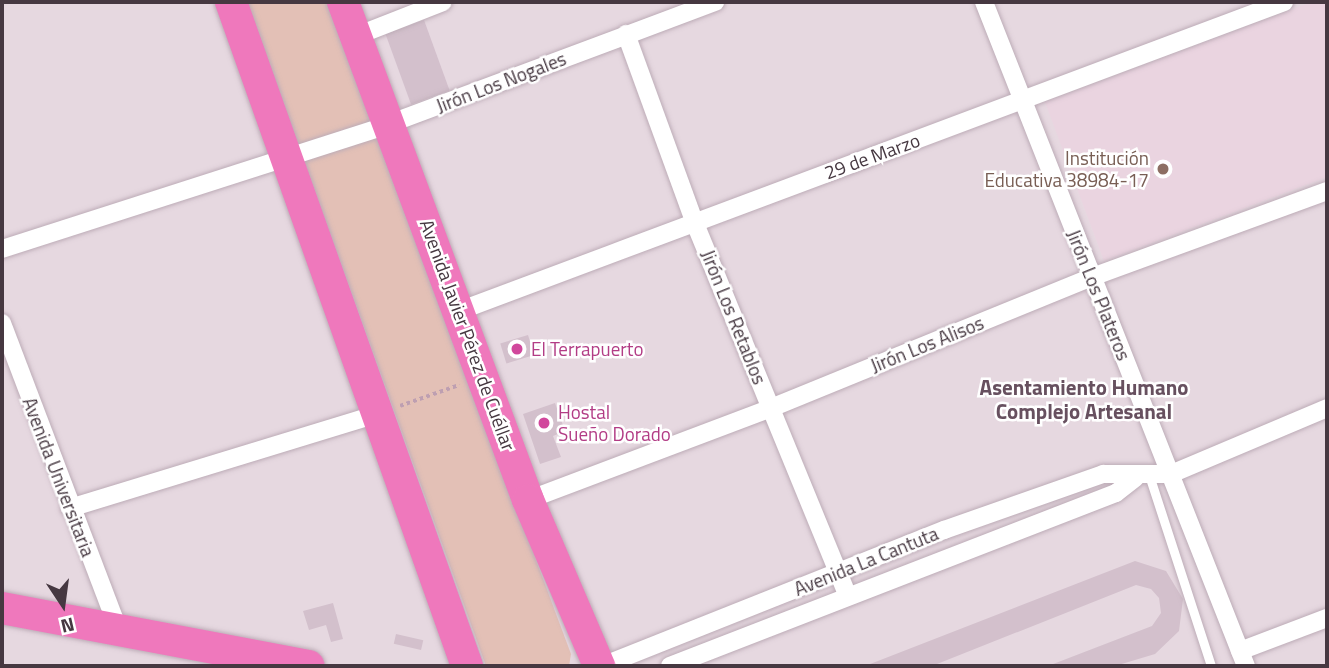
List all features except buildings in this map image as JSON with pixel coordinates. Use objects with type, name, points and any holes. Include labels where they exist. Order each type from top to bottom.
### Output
[{"type":"highway","points":[[231,2],[467,666]]},
{"type":"highway","name":"Avenida Javier Pérez de Cuéllar","points":[[343,2],[528,500],[601,666]]},
{"type":"highway","points":[[2,608],[309,666]]},
{"type":"street","points":[[356,36],[443,2]]},
{"type":"street","name":"Jirón Los Nogales","points":[[2,249],[286,155],[389,124],[715,2]]},
{"type":"street","name":"Jirón Los Plateros","points":[[984,2],[1021,102],[1243,658]]},
{"type":"street","name":"29 de Marzo","points":[[459,311],[1284,2]]},
{"type":"street","name":"Jirón Los Retablos","points":[[626,34],[694,221],[848,596]]},
{"type":"street","name":"Jirón Los Alisos","points":[[528,500],[771,408],[1092,277],[1327,191]]},
{"type":"street","name":"Avenida Universitaria","points":[[2,323],[5,342],[118,629]]},
{"type":"street","name":"Avenida La Cantuta","points":[[601,666],[838,572],[1103,474],[1171,474],[1327,408]]},
{"type":"street","points":[[70,509],[377,414]]},
{"type":"street","name":"Avenida La Cantuta","points":[[674,666],[1116,493],[1142,476]]},
{"type":"street","points":[[1243,658],[1327,618]]},
{"type":"lane","points":[[1142,476],[1211,666]]},
{"type":"path","points":[[377,414],[484,377]]},
{"type":"shaded area","points":[[2,2],[1327,2],[1327,666],[2,666]]},
{"type":"shaded area","points":[[247,2],[328,2],[571,654],[569,666],[486,666]]},
{"type":"shaded area","points":[[1312,2],[1327,2],[1327,177],[1104,261],[1045,102]]},
{"type":"place","name":"Institución Educativa 38984-17","points":[[1163,169]]},
{"type":"place","name":"El Terrapuerto","points":[[517,349]]},
{"type":"place","name":"Hostal Sueño Dorado","points":[[544,423]]},
{"type":"district","name":"Asentamiento Humano Complejo Artesanal","points":[[1084,399]]}]
